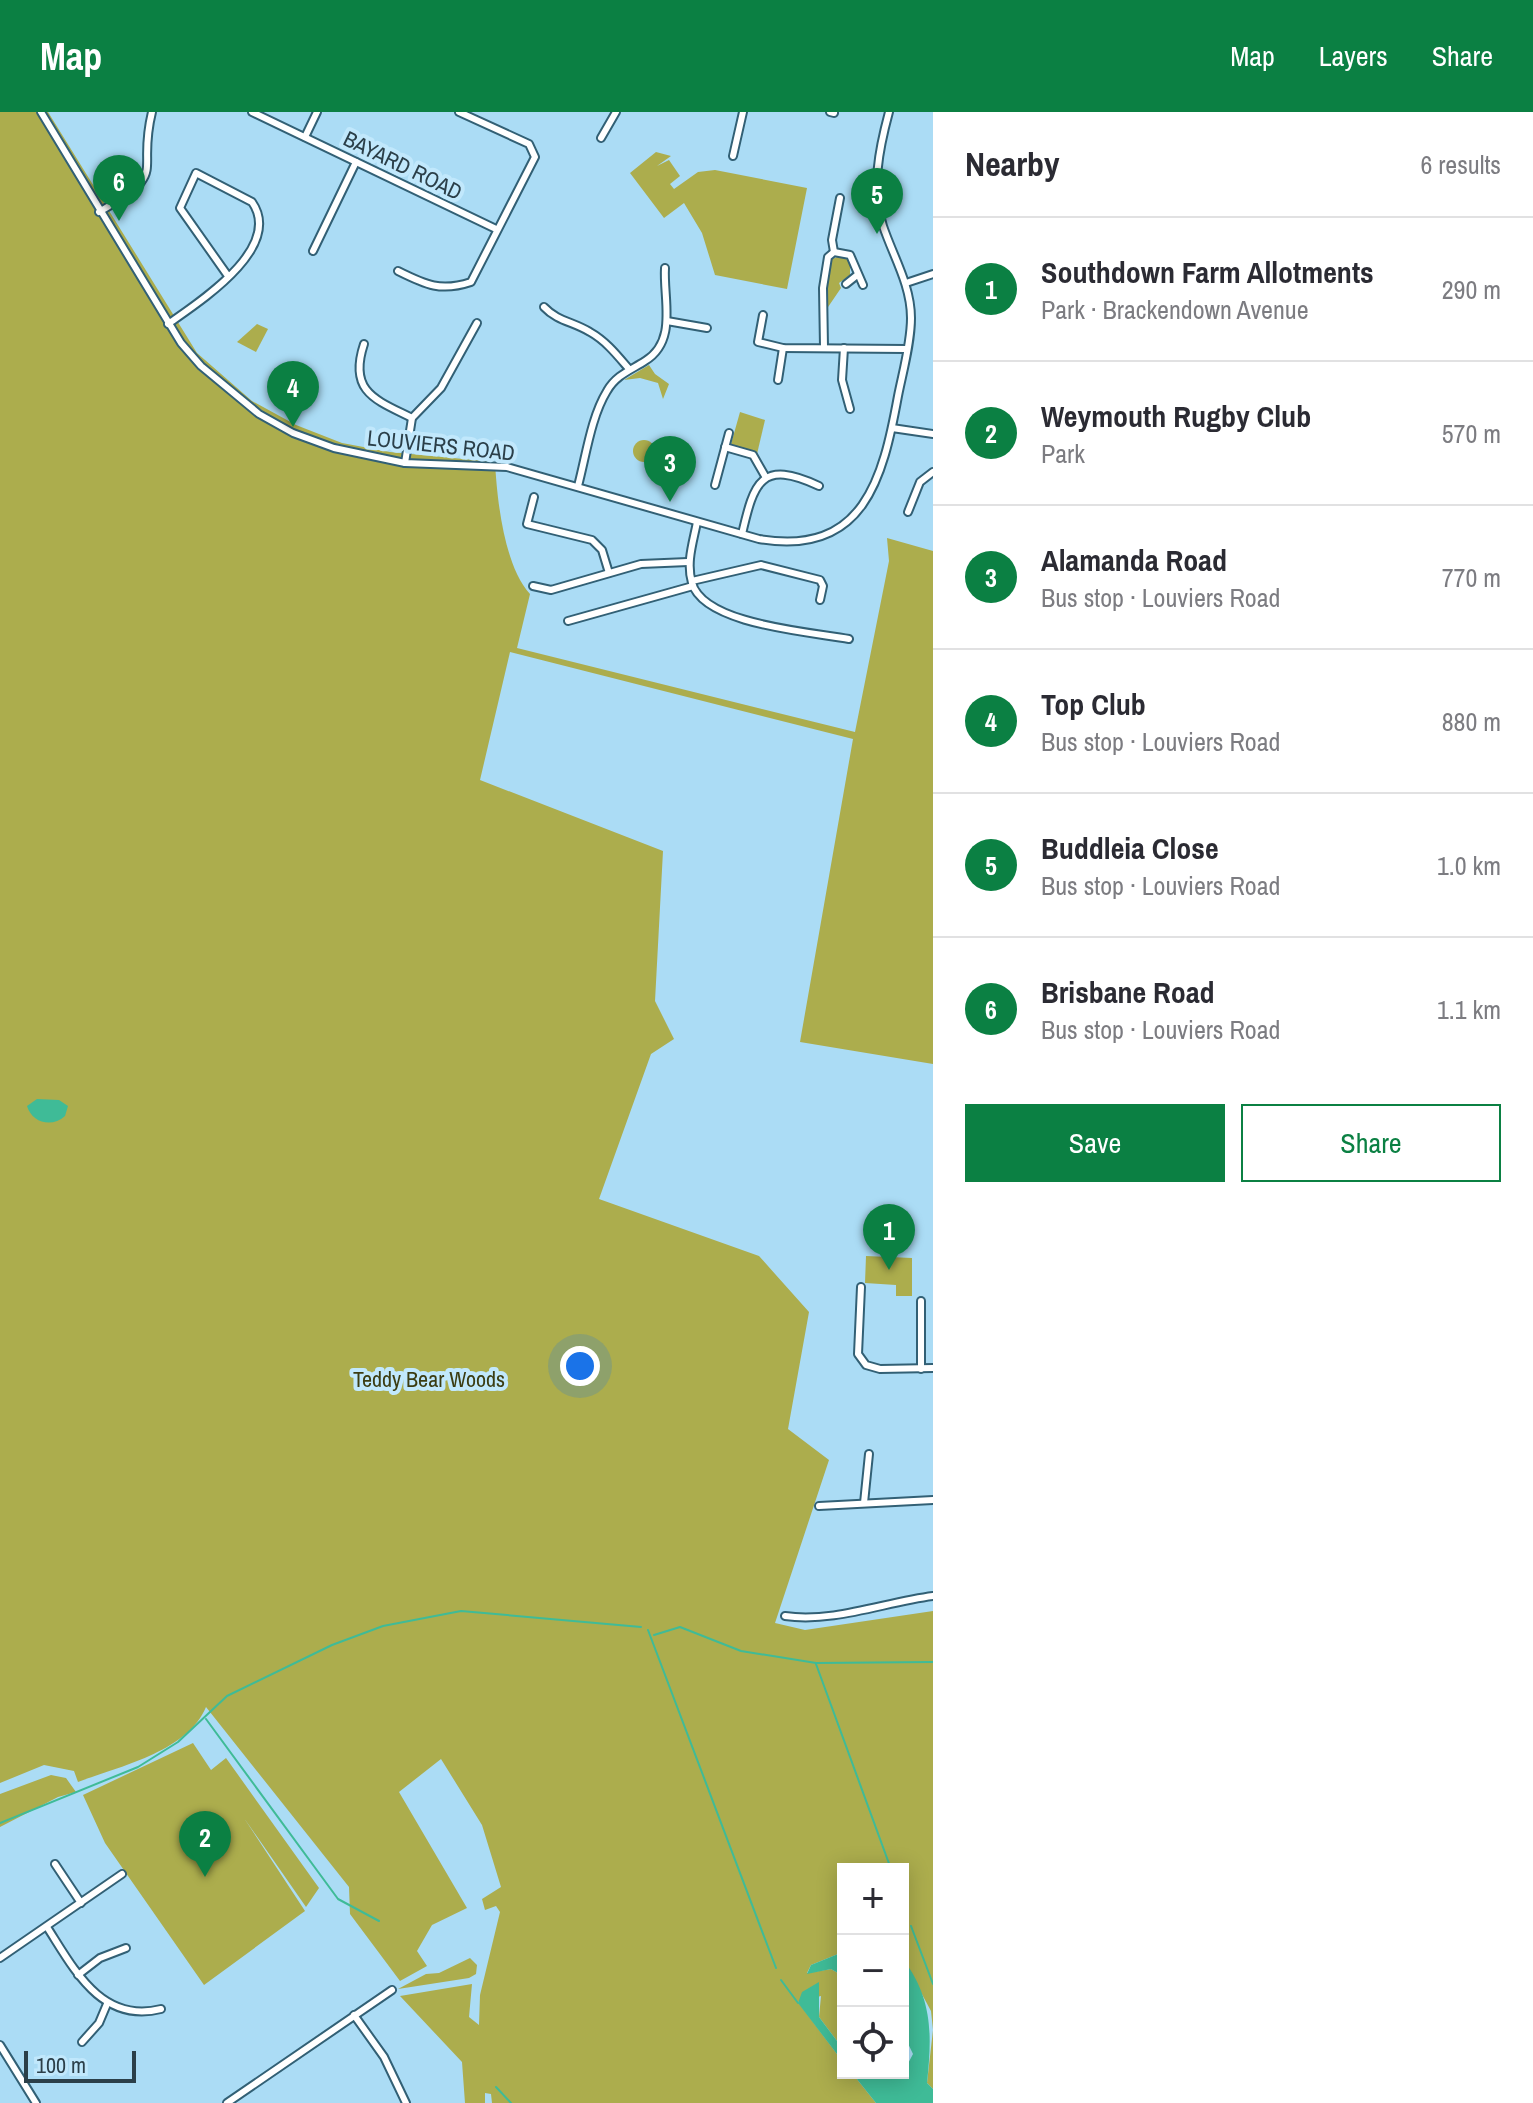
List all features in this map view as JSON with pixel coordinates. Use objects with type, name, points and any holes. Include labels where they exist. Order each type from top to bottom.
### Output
[{"type":"street","name":"LOUVIERS ROAD","points":[[41,112],[168,324],[201,366],[259,414],[293,433],[334,448],[405,463],[507,467],[742,534],[791,542],[822,536],[846,522],[872,493],[881,473],[892,428],[912,315],[906,283],[884,229],[876,185],[889,112]]},
{"type":"street","points":[[99,212],[143,184],[149,170],[148,127],[152,112]]},
{"type":"street","name":"BAYARD ROAD","points":[[252,112],[496,229]]},
{"type":"street","points":[[305,137],[317,112]]},
{"type":"street","points":[[398,271],[432,288],[451,288],[471,282],[535,157],[529,144],[459,112]]},
{"type":"street","points":[[601,138],[616,112]]},
{"type":"street","points":[[733,156],[743,112]]},
{"type":"street","points":[[313,251],[356,162]]},
{"type":"street","points":[[168,324],[228,276],[251,253],[259,230],[257,209],[247,198],[196,173],[180,208],[228,276]]},
{"type":"street","points":[[824,347],[824,268],[834,252],[832,240],[840,198]]},
{"type":"street","points":[[834,252],[853,258],[856,276],[863,285]]},
{"type":"street","points":[[578,486],[600,403],[611,384],[654,354],[667,321],[665,268]]},
{"type":"street","points":[[906,283],[933,274]]},
{"type":"street","points":[[846,284],[856,276]]},
{"type":"street","points":[[544,307],[553,317],[589,331],[629,369]]},
{"type":"street","points":[[763,315],[758,342],[783,348],[906,349]]},
{"type":"street","points":[[667,321],[707,328]]},
{"type":"street","points":[[405,463],[412,418],[441,388],[477,323]]},
{"type":"street","points":[[364,344],[360,379],[371,398],[412,418]]},
{"type":"street","points":[[778,380],[783,348]]},
{"type":"street","points":[[844,348],[842,380],[850,409]]},
{"type":"street","points":[[892,428],[933,434]]},
{"type":"street","points":[[715,485],[729,433]]},
{"type":"street","points":[[725,447],[753,455],[765,476]]},
{"type":"street","points":[[908,512],[920,482],[933,472]]},
{"type":"street","points":[[742,534],[753,490],[765,476],[790,475],[819,486]]},
{"type":"street","points":[[534,497],[527,524],[592,540],[602,550],[609,573]]},
{"type":"street","points":[[697,522],[688,562],[692,584],[706,604],[728,616],[849,639]]},
{"type":"street","points":[[533,586],[551,590],[641,564],[688,562]]},
{"type":"street","points":[[568,621],[761,565],[820,580],[823,586],[820,600]]},
{"type":"street","points":[[861,1287],[858,1354],[866,1365],[880,1369],[933,1368]]},
{"type":"street","points":[[921,1301],[921,1369]]},
{"type":"street","points":[[864,1503],[869,1454]]},
{"type":"street","points":[[819,1506],[933,1500]]},
{"type":"street","points":[[785,1616],[805,1619],[933,1596]]},
{"type":"street","points":[[55,1864],[81,1903]]},
{"type":"street","points":[[0,1958],[122,1874]]},
{"type":"street","points":[[47,1927],[78,1975],[107,2004],[128,2011],[161,2009]]},
{"type":"street","points":[[78,1975],[100,1958],[126,1948]]},
{"type":"street","points":[[227,2103],[392,1990]]},
{"type":"street","points":[[82,2042],[99,2023],[107,2004]]},
{"type":"street","points":[[354,2015],[384,2057],[406,2103]]},
{"type":"street","points":[[0,2045],[36,2103]]},
{"type":"green space","name":"Teddy Bear Woods","points":[[0,112],[48,112],[197,353],[252,401],[296,425],[342,443],[390,452],[495,462],[500,513],[508,550],[521,582],[530,594],[517,648],[855,732],[889,561],[887,538],[933,551],[933,1064],[800,1042],[853,739],[510,652],[480,780],[663,851],[655,1001],[674,1039],[651,1054],[599,1199],[759,1256],[809,1312],[788,1429],[829,1460],[775,1623],[805,1630],[933,1611],[933,2030],[931,2011],[909,1970],[909,1863],[837,1863],[837,1954],[811,1965],[807,1973],[831,1969],[837,1972],[837,2041],[819,2017],[821,1996],[798,2002],[837,2054],[837,2079],[857,2079],[876,2103],[492,2103],[491,2094],[485,2093],[485,2103],[465,2103],[462,2062],[400,1996],[472,1984],[469,2017],[479,2025],[480,1995],[500,1912],[496,1906],[485,1910],[482,1899],[501,1887],[482,1825],[441,1759],[399,1792],[467,1908],[432,1925],[417,1951],[427,1966],[400,1981],[350,1914],[349,1887],[206,1707],[184,1735],[132,1763],[78,1782],[74,1771],[44,1765],[0,1783]]},
{"type":"green space","points":[[656,152],[671,156],[657,166],[669,160],[680,176],[670,184],[674,189],[698,172],[715,170],[807,188],[787,289],[715,275],[702,233],[684,203],[664,218],[630,173]]},
{"type":"green space","points":[[843,255],[850,260],[850,275],[839,283],[841,288],[826,310],[829,260]]},
{"type":"green space","points":[[257,324],[268,329],[256,352],[237,342]]},
{"type":"green space","points":[[649,365],[669,384],[663,399],[658,383],[640,378],[624,380]]},
{"type":"green space","points":[[740,412],[765,420],[757,454],[731,444]]},
{"type":"green space","points":[[644,440],[652,443],[655,451],[652,459],[644,462],[636,459],[633,451],[636,443]]},
{"type":"green space","points":[[866,1256],[912,1258],[912,1296],[896,1296],[896,1285],[865,1283]]},
{"type":"green space","points":[[193,1743],[211,1770],[226,1758],[319,1888],[306,1907],[244,1818],[305,1911],[204,1985],[105,1843],[83,1795]]},
{"type":"green space","points":[[51,1775],[66,1778],[76,1792],[58,1797],[0,1827],[0,1794]]},
{"type":"green space","points":[[470,1958],[477,1965],[476,1974],[469,1978],[398,1989],[426,1974],[439,1973]]},
{"type":"green space","points":[[933,2030],[933,2089],[927,2083]]},
{"type":"shaded area","points":[[37,1099],[59,1100],[68,1106],[65,1116],[49,1123],[38,1120],[27,1106]]},
{"type":"shaded area","points":[[837,1954],[837,1972],[831,1969],[807,1974],[811,1965]]},
{"type":"shaded area","points":[[909,1968],[920,1988],[928,2018],[930,2049],[927,2083],[933,2089],[933,2103],[876,2103],[857,2079],[909,2079],[909,2062],[913,2054],[909,2046]]},
{"type":"shaded area","points":[[819,1982],[819,2017],[837,2041],[837,2054],[798,2003],[802,1992]]},
{"type":"waterway","points":[[0,1823],[138,1767],[178,1742],[227,1696],[332,1645],[383,1626],[461,1611],[641,1627]]},
{"type":"waterway","points":[[654,1635],[680,1627],[741,1651],[816,1663],[933,1662]]},
{"type":"waterway","points":[[648,1630],[776,1968]]},
{"type":"waterway","points":[[816,1664],[889,1863]]},
{"type":"waterway","points":[[206,1719],[338,1899],[379,1921]]},
{"type":"waterway","points":[[911,1926],[933,1984]]},
{"type":"waterway","points":[[781,1980],[798,2003]]},
{"type":"waterway","points":[[496,2087],[511,2103]]},
{"type":"place","name":"Brisbane Road","points":[[119,221]]},
{"type":"place","name":"Buddleia Close","points":[[877,234]]},
{"type":"place","name":"Top Club","points":[[293,427]]},
{"type":"place","name":"Alamanda Road","points":[[670,502]]},
{"type":"place","name":"Southdown Farm Allotments","points":[[889,1270]]},
{"type":"place","name":"Weymouth Rugby Club","points":[[205,1877]]}]
